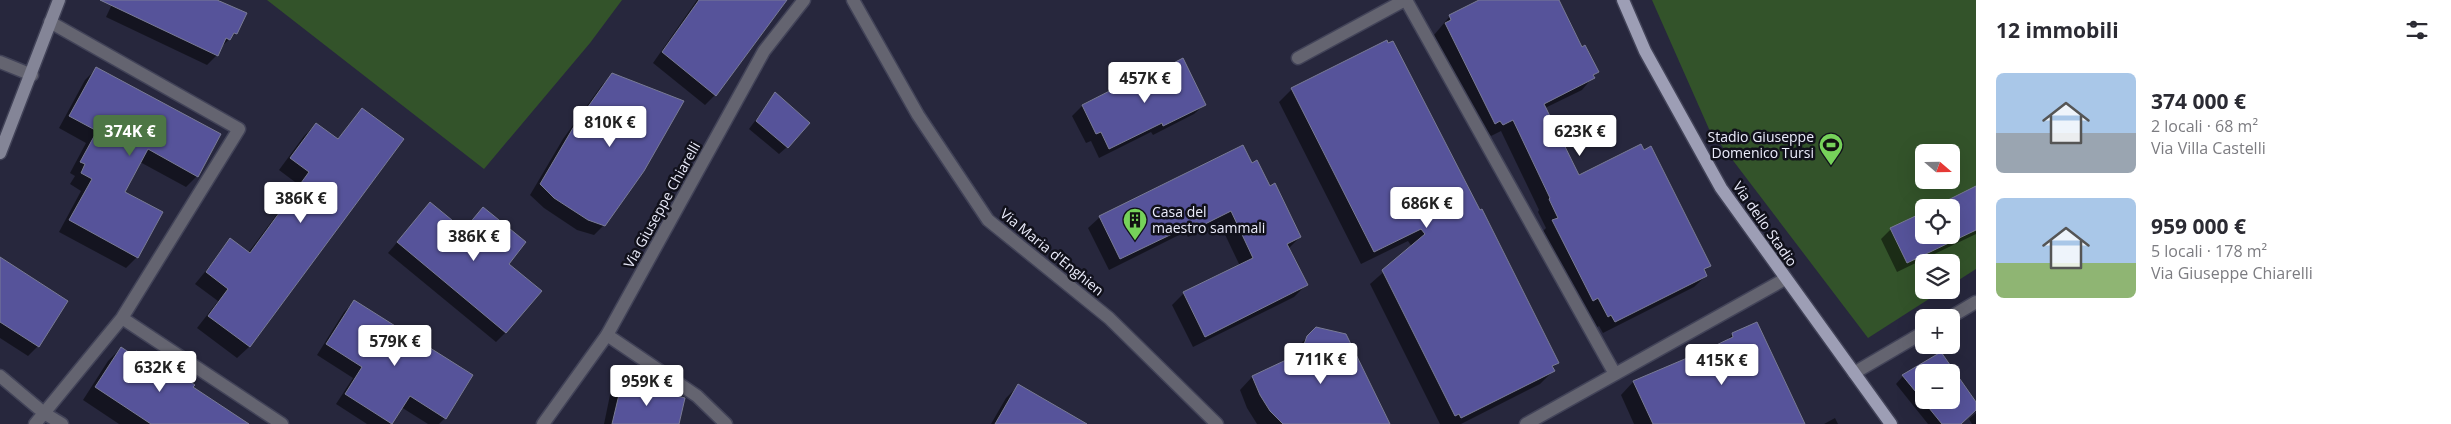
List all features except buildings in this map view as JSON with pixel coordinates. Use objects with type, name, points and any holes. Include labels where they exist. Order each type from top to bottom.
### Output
[{"type":"main road","points":[[0,153],[32,76],[59,0]]},
{"type":"main road","name":"Via dello Stadio","points":[[1623,0],[1645,51],[1721,188],[1891,424]]},
{"type":"street","name":"Via Giuseppe Chiarelli","points":[[543,424],[607,335],[764,51],[804,0]]},
{"type":"street","name":"Via Maria d'Enghien","points":[[854,0],[918,115],[988,220],[1109,318],[1217,424]]},
{"type":"street","points":[[1298,58],[1405,0],[1615,374]]},
{"type":"street","points":[[35,424],[122,318],[239,129],[50,22]]},
{"type":"street","points":[[0,62],[32,76]]},
{"type":"street","points":[[1526,424],[1785,278]]},
{"type":"street","points":[[1960,311],[1976,302]]},
{"type":"street","points":[[122,318],[282,424]]},
{"type":"street","points":[[607,335],[697,396],[726,424]]},
{"type":"street","points":[[1854,372],[1915,337]]},
{"type":"street","points":[[0,376],[44,413],[62,424]]},
{"type":"green space","points":[[267,0],[622,0],[590,43],[484,169]]},
{"type":"green space","name":"Stadio Giuseppe Domenico Tursi","points":[[1652,0],[1976,0],[1976,269],[1960,279],[1960,254],[1915,254],[1915,299],[1929,299],[1868,338],[1709,129]]},
{"type":"place","name":"Stadio Giuseppe Domenico Tursi","points":[[1831,166]]},
{"type":"place","name":"Casa del maestro sammali","points":[[1135,241]]}]
